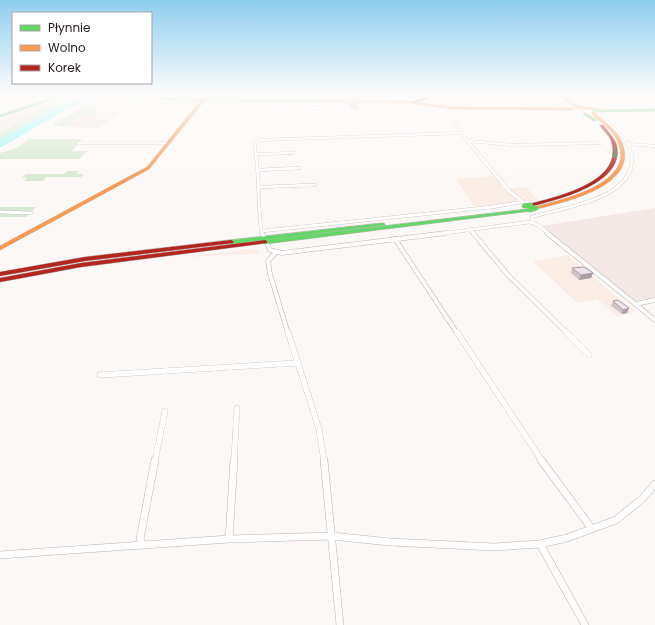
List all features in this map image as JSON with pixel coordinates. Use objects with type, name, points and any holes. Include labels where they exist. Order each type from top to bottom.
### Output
[{"type":"main road","points":[[0,248],[148,168],[184,123]]},
{"type":"main road","points":[[530,208],[577,192],[598,181],[613,166],[617,153],[614,141],[599,123]]},
{"type":"main road","points":[[0,274],[70,262],[530,208],[566,201],[593,190],[612,177],[620,167],[623,156],[621,143],[605,123]]},
{"type":"main road","points":[[0,280],[70,266],[266,240]]},
{"type":"street","points":[[455,123],[461,133],[509,191],[530,208],[532,217],[531,221],[533,223]]},
{"type":"street","points":[[262,231],[492,207],[530,208],[584,204],[598,198],[618,185],[626,178],[632,165],[629,144],[621,133],[610,123]]},
{"type":"street","points":[[275,253],[271,251],[262,231],[258,210],[259,170],[254,144],[260,140],[417,137],[461,133]]},
{"type":"street","points":[[468,141],[513,145],[601,144]]},
{"type":"street","points":[[78,143],[168,143]]},
{"type":"street","points":[[629,144],[655,146]]},
{"type":"street","points":[[257,154],[294,153]]},
{"type":"street","points":[[259,170],[299,168]]},
{"type":"street","points":[[259,187],[315,185]]},
{"type":"street","points":[[0,212],[31,212]]},
{"type":"street","points":[[340,625],[332,536],[319,429],[270,274],[268,261],[275,253],[522,222],[533,223],[655,320]]},
{"type":"street","points":[[470,229],[508,275],[589,355]]},
{"type":"street","points":[[395,239],[542,462],[592,529]]},
{"type":"street","points":[[636,304],[655,300]]},
{"type":"street","points":[[100,374],[297,363]]},
{"type":"street","points":[[229,539],[237,408]]},
{"type":"street","points":[[143,545],[140,539],[165,411]]},
{"type":"street","points":[[0,555],[229,539],[332,536],[390,542],[487,547],[540,544],[567,538],[616,520],[642,500],[655,484]]},
{"type":"street","points":[[540,544],[585,625]]},
{"type":"shaded area","points":[[0,123],[18,123],[0,133]]},
{"type":"shaded area","points":[[55,123],[105,123],[97,128],[52,126]]},
{"type":"shaded area","points":[[494,176],[504,189],[526,187],[538,200],[475,207],[455,179]]},
{"type":"shaded area","points":[[655,208],[655,297],[635,301],[542,226]]},
{"type":"shaded area","points":[[256,248],[259,254],[184,257]]},
{"type":"shaded area","points":[[568,255],[637,312],[618,317],[597,299],[577,303],[533,261]]},
{"type":"green space","points":[[17,123],[28,123],[0,139],[0,133]]},
{"type":"green space","points":[[57,123],[73,123],[66,126],[53,126]]},
{"type":"green space","points":[[29,139],[82,139],[72,151],[87,151],[79,159],[0,159],[0,153],[17,148]]},
{"type":"green space","points":[[67,171],[79,171],[77,174],[84,174],[81,177],[46,177],[43,181],[24,181],[27,178],[22,177],[26,174],[64,174]]},
{"type":"green space","points":[[0,207],[36,207],[26,217],[0,217]]},
{"type":"water","points":[[28,123],[43,123],[0,148],[0,139]]},
{"type":"building","points":[[584,267],[593,273],[581,275],[572,268]]},
{"type":"building","points":[[618,300],[629,308],[623,310],[613,301]]},
{"type":"traffic: fast","points":[[524,206],[531,205]]},
{"type":"traffic: fast","points":[[529,210],[536,208]]},
{"type":"traffic: fast","points":[[265,242],[529,210]]},
{"type":"traffic: fast","points":[[231,242],[383,224]]},
{"type":"traffic: slow","points":[[0,248],[148,168],[184,123]]},
{"type":"traffic: slow","points":[[536,208],[563,201],[596,188],[610,179],[619,169],[623,156],[620,142],[604,123]]},
{"type":"traffic: jam","points":[[531,205],[572,193],[600,178],[610,169],[615,157],[614,144],[602,126]]},
{"type":"traffic: jam","points":[[0,274],[85,259],[231,242]]},
{"type":"traffic: jam","points":[[0,280],[81,265],[265,242]]}]
